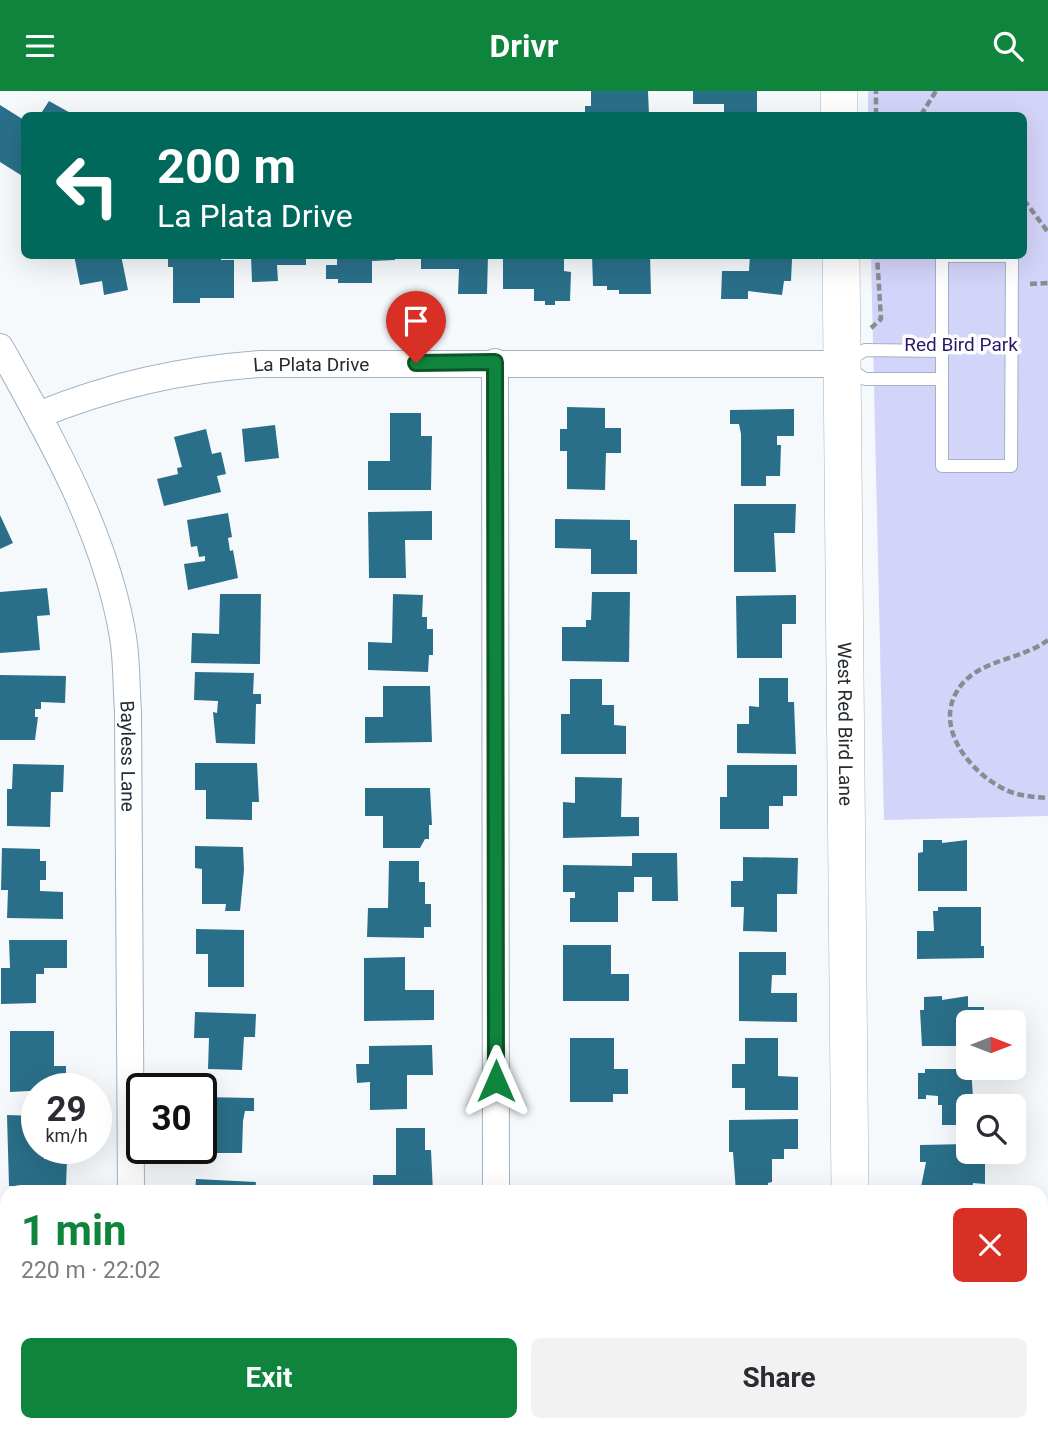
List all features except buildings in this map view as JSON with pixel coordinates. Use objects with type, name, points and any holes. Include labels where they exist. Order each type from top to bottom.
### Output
[{"type":"street","points":[[839,91],[839,112]]},
{"type":"street","name":"West Red Bird Lane","points":[[841,259],[850,1185]]},
{"type":"street","name":"Bayless Lane","points":[[0,347],[38,415],[103,560],[123,636],[128,711],[131,1185]]},
{"type":"street","points":[[495,362],[496,1185]]},
{"type":"street","name":"La Plata Drive","points":[[38,415],[119,386],[193,369],[260,364],[842,364]]},
{"type":"lane","points":[[942,259],[942,466],[1011,466],[1012,259]]},
{"type":"lane","points":[[942,351],[865,350],[842,364],[865,379],[942,379]]},
{"type":"path","points":[[876,91],[876,112]]},
{"type":"path","points":[[923,112],[936,91]]},
{"type":"path","points":[[1027,203],[1048,232]]},
{"type":"path","points":[[866,333],[881,319],[877,259]]},
{"type":"path","points":[[1048,640],[1037,649],[987,666],[962,683],[948,712],[952,738],[988,776],[1006,790],[1048,798]]},
{"type":"green space","name":"Red Bird Park","points":[[868,91],[1048,91],[1048,816],[884,820],[871,259],[1027,259],[1027,112],[868,112]]},
{"type":"route","points":[[416,363],[495,362],[496,1081]]}]
